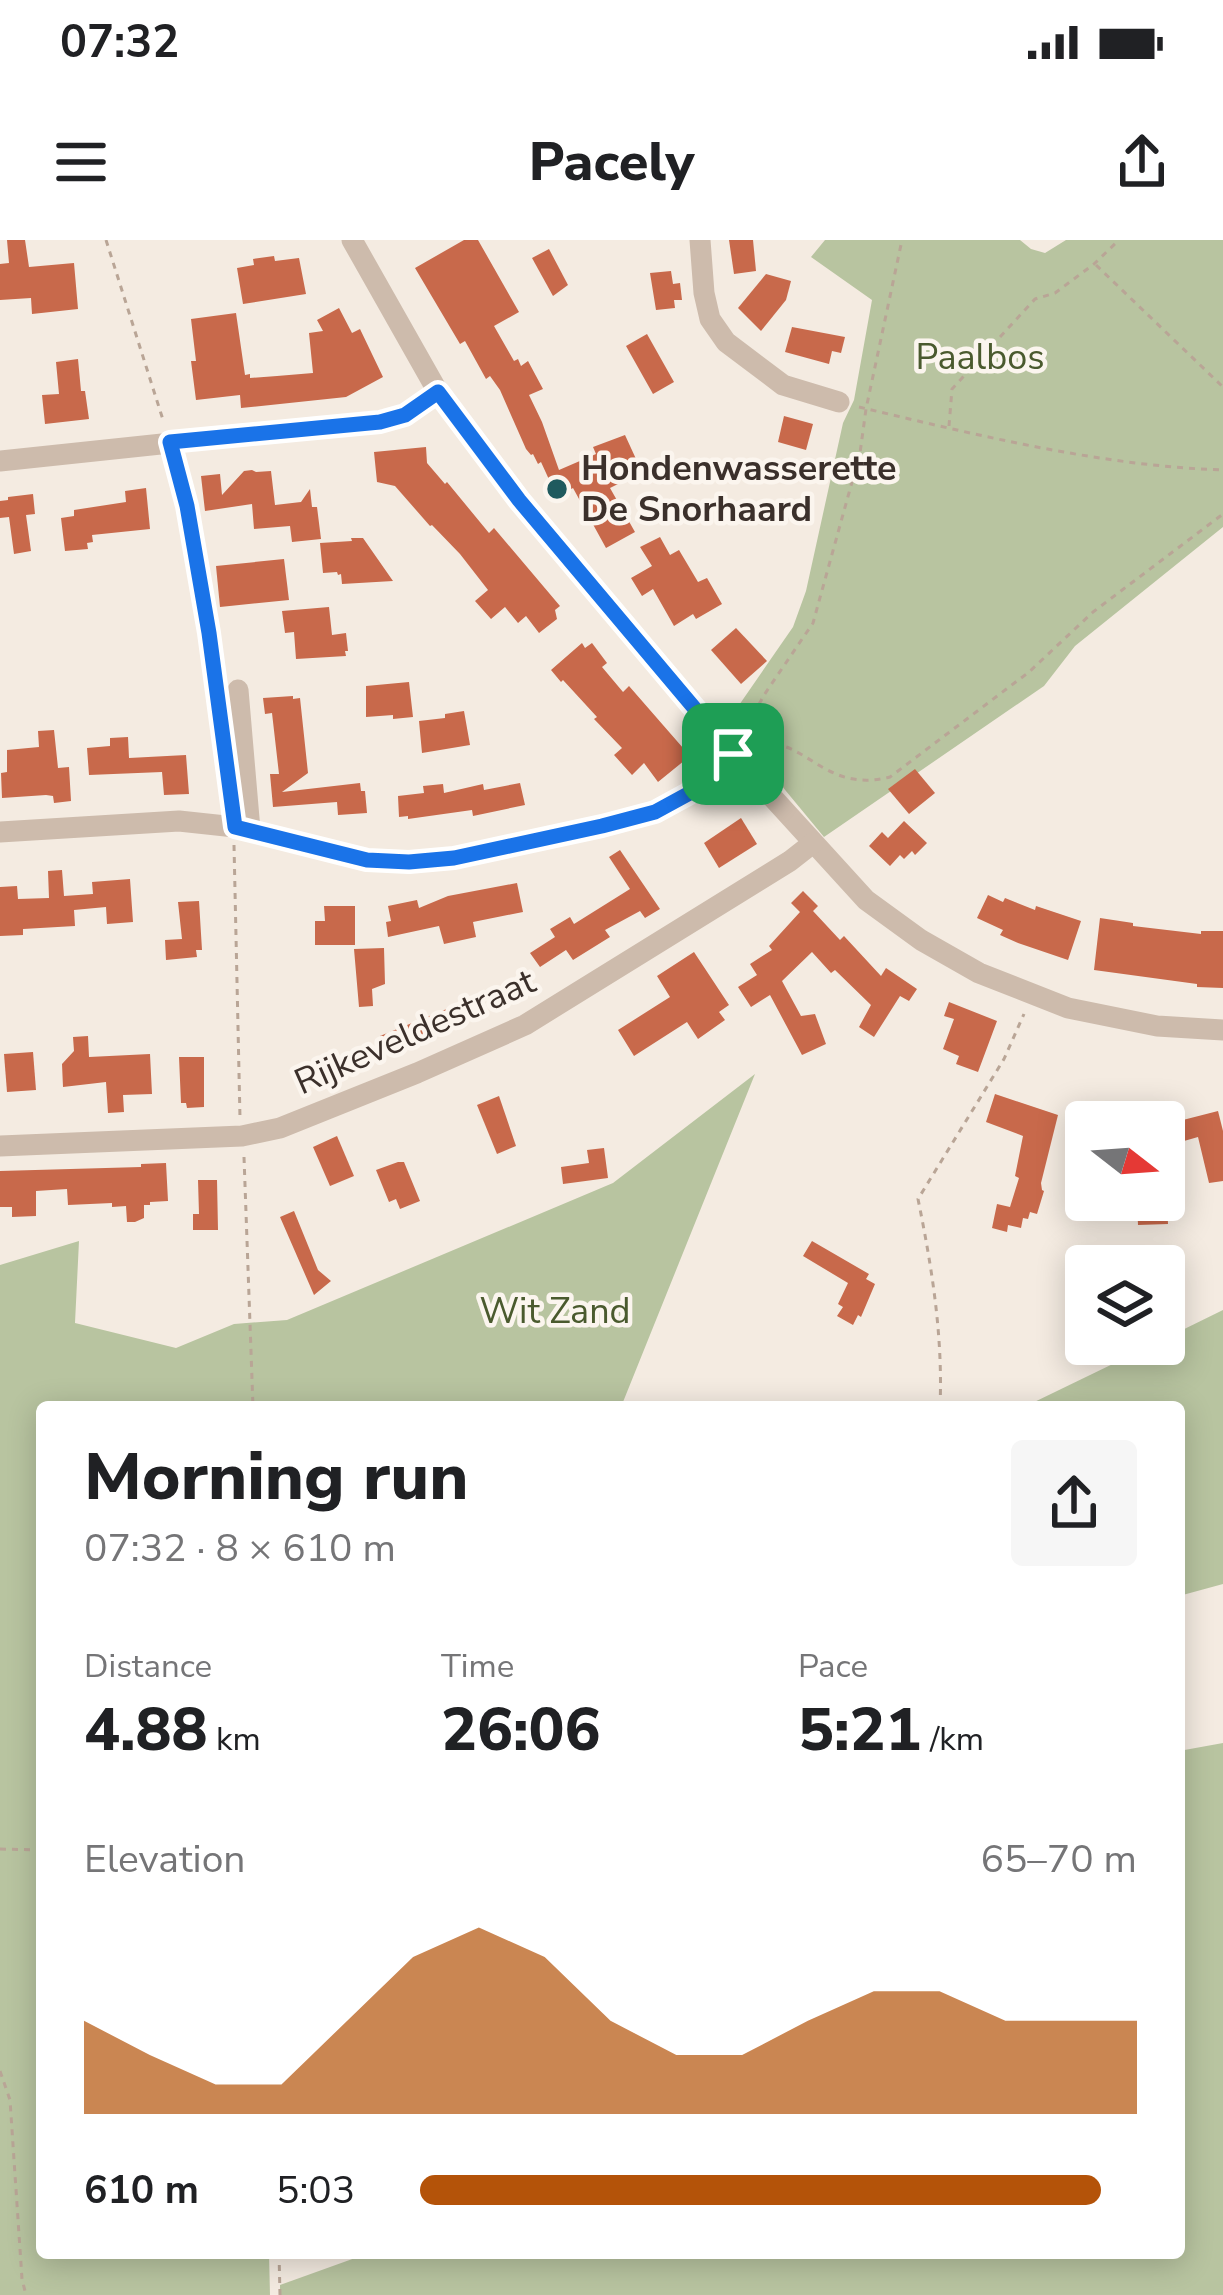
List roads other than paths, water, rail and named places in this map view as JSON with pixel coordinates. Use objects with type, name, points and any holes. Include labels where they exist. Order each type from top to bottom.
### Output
[{"type":"street","points":[[352,240],[438,392],[519,500],[733,754],[866,900],[921,940],[979,973],[1068,1008],[1157,1026],[1223,1030]]},
{"type":"street","points":[[700,240],[710,319],[726,342],[783,385],[838,402]]},
{"type":"street","points":[[0,461],[380,422],[405,415],[438,392]]},
{"type":"street","points":[[228,694],[250,830]]},
{"type":"street","points":[[0,832],[179,821],[250,830],[367,860],[454,858],[655,812],[688,794],[733,754]]},
{"type":"street","name":"Rijkeveldestraat","points":[[0,1146],[242,1136],[280,1128],[525,1025],[813,843]]},
{"type":"place","name":"Hondenwasserette De Snorhaard","points":[[557,489]]},
{"type":"park label","name":"Paalbos","points":[[980,357]]},
{"type":"park label","name":"Wit Zand","points":[[555,1311]]}]
